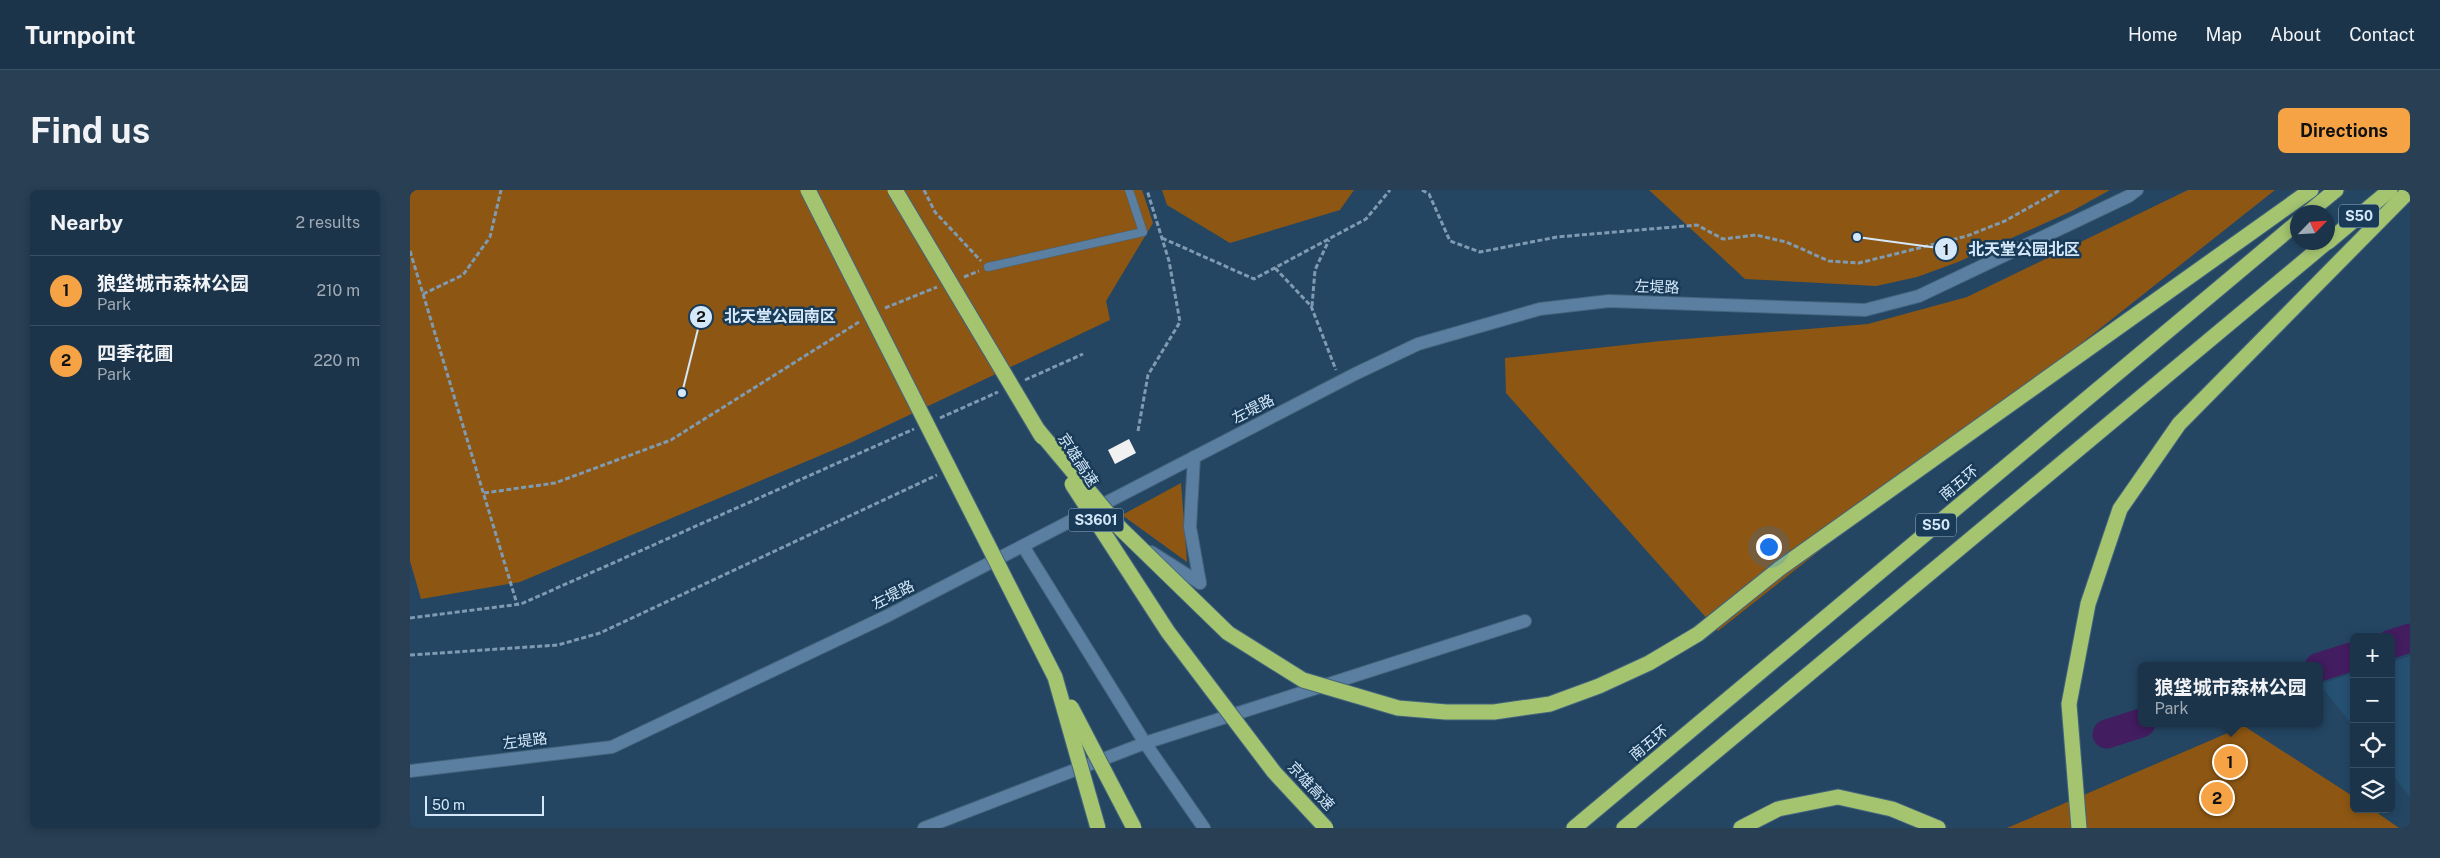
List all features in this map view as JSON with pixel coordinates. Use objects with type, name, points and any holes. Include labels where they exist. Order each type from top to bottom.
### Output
[{"type":"highway","points":[[808,190],[1055,677],[1134,828]]},
{"type":"highway","name":"京雄高速","points":[[896,190],[1038,430],[1168,632],[1274,772],[1326,828]]},
{"type":"highway","points":[[1038,430],[1120,528],[1228,633],[1303,680],[1398,708],[1446,712],[1494,712],[1559,701],[1599,686],[1649,663],[1698,634],[1779,569],[2311,190]]},
{"type":"highway","name":"S50","points":[[2318,205],[2336,190]]},
{"type":"highway","name":"S50","points":[[2335,235],[2390,190]]},
{"type":"highway","points":[[2078,828],[2069,704],[2088,604],[2120,509],[2179,424],[2410,190]]},
{"type":"highway","name":"南五环","points":[[1574,828],[2290,229]]},
{"type":"highway","name":"S50","points":[[1624,828],[2317,250]]},
{"type":"highway","points":[[1055,677],[1098,828]]},
{"type":"highway","points":[[1741,828],[1778,809],[1838,797],[1892,809],[1938,828]]},
{"type":"main road","name":"左堤路","points":[[410,770],[612,747],[887,616],[1340,382],[1418,344],[1540,309],[1609,301],[1865,310],[1919,296],[2129,196],[2137,190]]},
{"type":"main road","points":[[1079,517],[1143,547],[1200,583],[1190,527],[1194,457]]},
{"type":"main road","points":[[1023,546],[1145,743],[1204,828]]},
{"type":"main road","points":[[924,828],[1145,743],[1525,621]]},
{"type":"lane","points":[[988,267],[1143,232],[1129,190]]},
{"type":"path","points":[[423,294],[463,275],[490,237],[501,190]]},
{"type":"path","points":[[924,190],[935,212],[988,267],[962,278]]},
{"type":"path","points":[[1138,431],[1148,375],[1180,322],[1169,261],[1147,190]]},
{"type":"path","points":[[1162,238],[1254,279],[1366,220],[1390,190]]},
{"type":"path","points":[[1422,190],[1429,194],[1450,241],[1480,252],[1557,236],[1697,225],[1723,239],[1756,235],[1786,242],[1828,261],[1859,263],[1967,236],[2005,221],[2060,190]]},
{"type":"path","points":[[1312,306],[1315,270],[1330,239]]},
{"type":"path","points":[[410,251],[517,604]]},
{"type":"path","points":[[1275,268],[1312,306],[1324,333],[1340,382]]},
{"type":"path","points":[[883,309],[944,284]]},
{"type":"path","points":[[484,493],[555,483],[671,440],[867,317]]},
{"type":"path","points":[[1021,382],[1083,354]]},
{"type":"path","points":[[933,421],[1003,390]]},
{"type":"path","points":[[410,618],[517,604],[915,429]]},
{"type":"path","points":[[410,655],[558,645],[600,633],[937,475]]},
{"type":"shaded area","points":[[410,190],[1142,190],[1153,223],[1106,301],[1110,320],[850,443],[520,582],[421,599],[410,561]]},
{"type":"shaded area","points":[[1162,190],[1354,190],[1340,210],[1230,243],[1167,205]]},
{"type":"shaded area","points":[[1649,190],[2110,190],[2072,211],[1958,262],[1917,277],[1876,286],[1745,279]]},
{"type":"shaded area","points":[[2188,190],[2275,190],[1718,631],[1506,393],[1505,358],[1661,341],[1868,324],[1967,297]]},
{"type":"shaded area","points":[[1181,483],[1187,562],[1122,515]]},
{"type":"shaded area","points":[[2410,656],[2410,797],[2395,778],[2395,661]]},
{"type":"shaded area","points":[[2350,674],[2350,722],[2323,689],[2323,683]]},
{"type":"shaded area","points":[[2242,727],[2246,727],[2350,794],[2350,813],[2378,813],[2399,828],[2007,828]]},
{"type":"building","points":[[1129,439],[1136,453],[1115,464],[1108,450]]},
{"type":"waterway","points":[[2395,643],[2410,638]]},
{"type":"waterway","points":[[2323,666],[2350,657]]},
{"type":"waterway","points":[[2107,734],[2138,724]]},
{"type":"place","name":"北天堂公园北区","points":[[1857,237]]},
{"type":"place","name":"北天堂公园南区","points":[[682,393]]},
{"type":"place","name":"狼垡城市森林公园","points":[[2230,762]]},
{"type":"place","name":"四季花圃","points":[[2217,798]]}]
